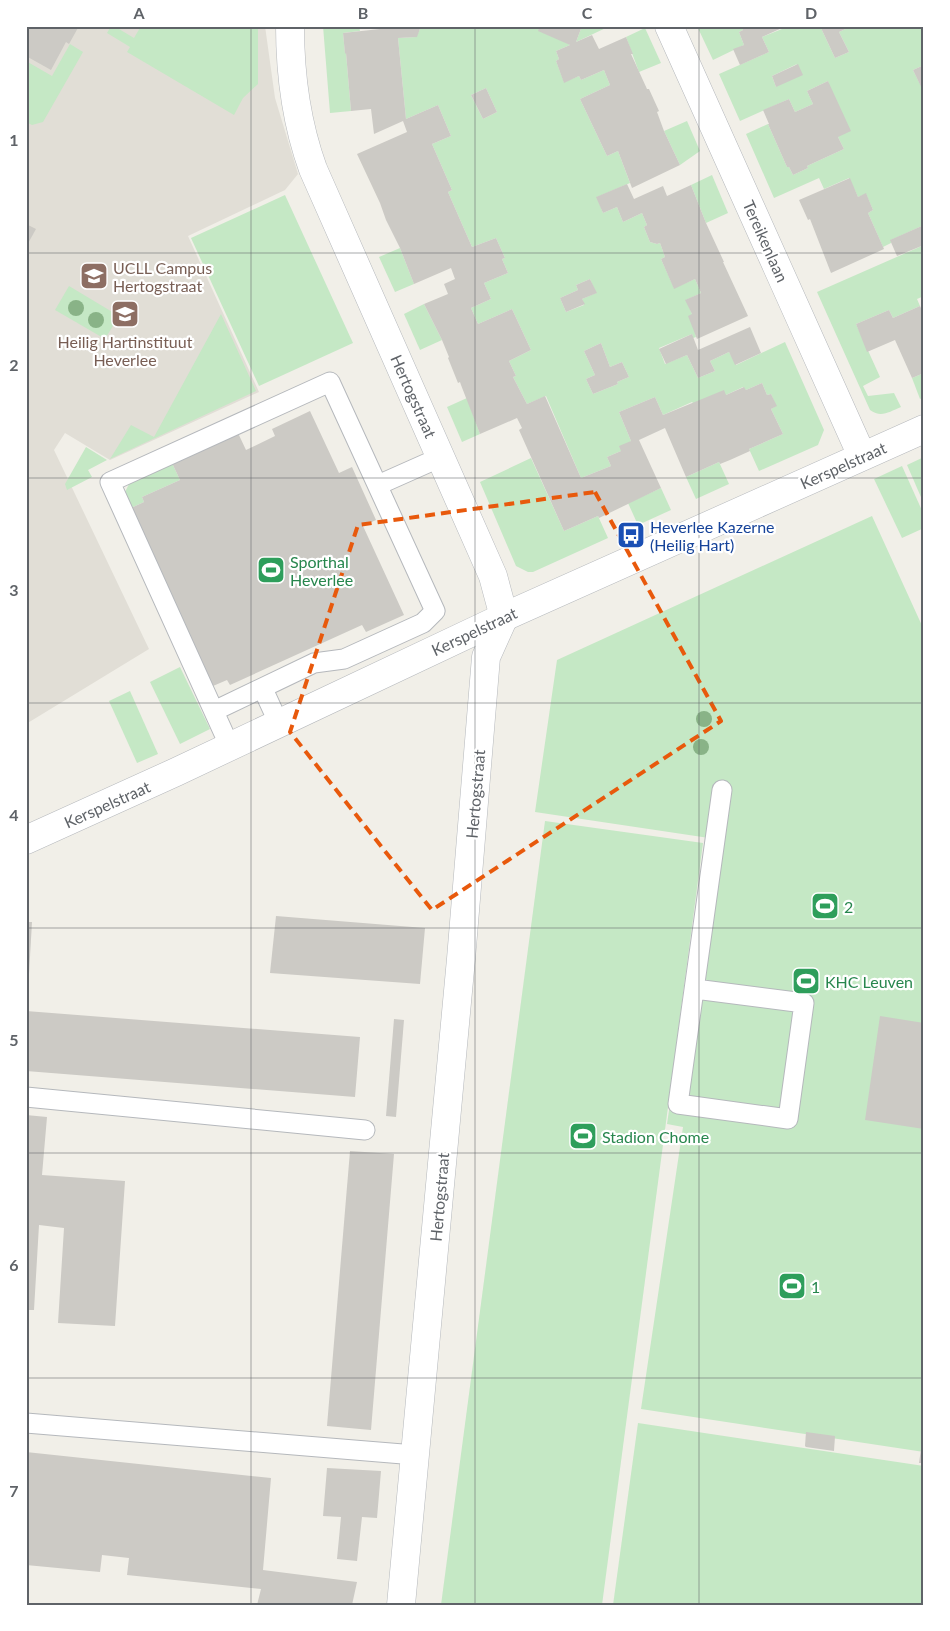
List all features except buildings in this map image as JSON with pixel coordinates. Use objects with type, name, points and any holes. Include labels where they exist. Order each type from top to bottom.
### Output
[{"type":"street","name":"Hertogstraat","points":[[290,26],[291,78],[304,143],[313,169],[494,576],[504,617],[486,657],[460,969],[401,1605]]},
{"type":"street","name":"Tereikenlaan","points":[[669,26],[862,456]]},
{"type":"street","name":"Kerspelstraat","points":[[26,840],[230,747],[504,617],[924,429]]},
{"type":"lane","points":[[214,711],[314,663],[344,659],[423,623],[435,611],[330,382],[110,482],[230,747]]},
{"type":"lane","points":[[378,485],[441,457]]},
{"type":"lane","points":[[263,689],[279,724]]},
{"type":"lane","points":[[695,988],[804,1003],[788,1119],[678,1104],[722,790]]},
{"type":"lane","points":[[26,1097],[365,1130]]},
{"type":"lane","points":[[26,1423],[416,1455]]},
{"type":"highlighted area","points":[[595,492],[721,721],[432,910],[290,732],[358,525]]},
{"type":"shaded area","name":"Heilig Hartinstituut Heverlee","points":[[26,26],[265,26],[275,98],[298,174],[285,190],[188,236],[259,392],[110,460],[65,433],[54,450],[149,649],[26,724]]},
{"type":"green space","points":[[111,26],[134,38],[141,26],[258,26],[258,84],[243,98],[234,115],[127,52],[130,47],[107,33]]},
{"type":"green space","points":[[323,26],[359,26],[360,31],[343,33],[351,111],[330,113]]},
{"type":"green space","points":[[425,26],[540,26],[570,45],[556,51],[559,59],[556,61],[564,82],[579,76],[581,80],[604,70],[610,85],[580,99],[607,156],[618,151],[630,183],[597,197],[603,213],[617,207],[623,222],[642,213],[647,225],[644,227],[650,242],[660,243],[665,257],[661,259],[674,288],[695,279],[701,293],[686,300],[692,314],[696,337],[693,338],[692,334],[659,348],[665,364],[687,355],[698,378],[715,371],[710,361],[729,352],[736,365],[785,342],[824,430],[818,445],[759,471],[749,449],[783,434],[771,409],[776,406],[771,394],[767,395],[762,383],[746,390],[743,387],[726,395],[694,404],[692,402],[663,415],[655,397],[619,412],[631,441],[621,451],[607,457],[611,466],[581,478],[546,396],[527,404],[513,377],[516,376],[509,361],[531,350],[512,309],[478,324],[471,308],[491,299],[484,283],[508,273],[502,259],[505,258],[496,238],[472,247],[448,192],[452,190],[432,144],[451,136],[438,105],[406,119],[398,38],[416,37],[421,27],[424,28]],"holes":[[[486,88],[497,112],[483,119],[471,95]],[[590,279],[596,293],[582,299],[584,305],[566,312],[560,298],[578,290],[576,285]],[[601,343],[610,367],[622,362],[629,377],[617,382],[618,384],[593,394],[586,379],[595,375],[584,351]]]},
{"type":"green space","points":[[582,26],[610,26],[576,42]]},
{"type":"green space","points":[[697,26],[741,26],[743,30],[739,32],[744,45],[713,60]]},
{"type":"green space","points":[[781,26],[820,26],[835,58],[849,52],[839,32],[852,26],[924,26],[924,65],[913,70],[924,92],[924,225],[891,240],[891,243],[883,247],[868,213],[873,210],[866,194],[858,197],[849,178],[824,189],[819,178],[774,198],[746,134],[768,124],[787,167],[789,167],[793,175],[808,168],[807,166],[844,149],[838,137],[828,81],[807,91],[813,104],[795,112],[789,99],[740,121],[719,74],[769,52],[762,37],[782,29]],"holes":[[[797,64],[776,87],[772,76]]]},
{"type":"green space","points":[[645,28],[661,63],[639,72],[626,37]]},
{"type":"green space","points":[[70,44],[83,52],[43,122],[32,125],[26,122],[26,61],[52,76]]},
{"type":"green space","points":[[687,121],[700,151],[680,165],[664,131]]},
{"type":"green space","points":[[712,175],[728,213],[706,223],[691,185]]},
{"type":"green space","points":[[285,195],[353,343],[259,386],[191,238]]},
{"type":"green space","points":[[924,245],[924,296],[917,299],[920,306],[893,318],[889,310],[856,324],[880,377],[863,386],[868,396],[894,393],[901,407],[878,414],[870,410],[817,292]]},
{"type":"green space","points":[[400,248],[414,284],[395,292],[379,257]]},
{"type":"green space","points":[[69,286],[119,316],[105,339],[55,310]]},
{"type":"green space","points":[[424,304],[442,340],[420,350],[404,314]]},
{"type":"green space","points":[[221,314],[256,391],[110,459],[131,425],[154,437]]},
{"type":"green space","points":[[924,373],[924,397],[920,399],[912,378]]},
{"type":"green space","points":[[467,398],[480,434],[462,442],[447,407]]},
{"type":"green space","points":[[86,447],[107,460],[88,470],[92,477],[67,490],[65,484]]},
{"type":"green space","points":[[924,457],[924,504],[907,465]]},
{"type":"green space","points":[[531,458],[564,531],[598,516],[608,538],[533,572],[528,572],[516,566],[480,482]]},
{"type":"green space","points":[[719,462],[729,484],[696,499],[686,477]]},
{"type":"green space","points":[[172,463],[180,480],[142,497],[144,502],[131,508],[124,494],[130,482]]},
{"type":"green space","points":[[902,466],[924,515],[924,528],[902,538],[874,479]]},
{"type":"green space","points":[[661,488],[671,510],[638,525],[628,503]]},
{"type":"green space","name":"KHC Leuven","points":[[872,516],[924,630],[924,1452],[641,1409],[683,1127],[667,1124],[709,838],[535,812],[557,660]]},
{"type":"green space","points":[[180,667],[210,729],[180,744],[150,682]]},
{"type":"green space","points":[[130,691],[158,754],[137,763],[109,701]]},
{"type":"green space","name":"Stadion Chome","points":[[545,821],[703,843],[602,1605],[441,1605]]},
{"type":"green space","points":[[638,1423],[924,1466],[924,1605],[613,1605]]},
{"type":"place","name":"UCLL Campus Hertogstraat","points":[[94,276]]},
{"type":"place","name":"Heilig Hartinstituut Heverlee","points":[[125,314]]},
{"type":"place","name":"Heverlee Kazerne (Heilig Hart)","points":[[631,535]]},
{"type":"place","name":"Sporthal Heverlee","points":[[271,570]]},
{"type":"place","name":"2","points":[[825,906]]},
{"type":"place","name":"KHC Leuven","points":[[806,981]]},
{"type":"place","name":"Stadion Chome","points":[[583,1136]]},
{"type":"place","name":"1","points":[[792,1286]]}]
